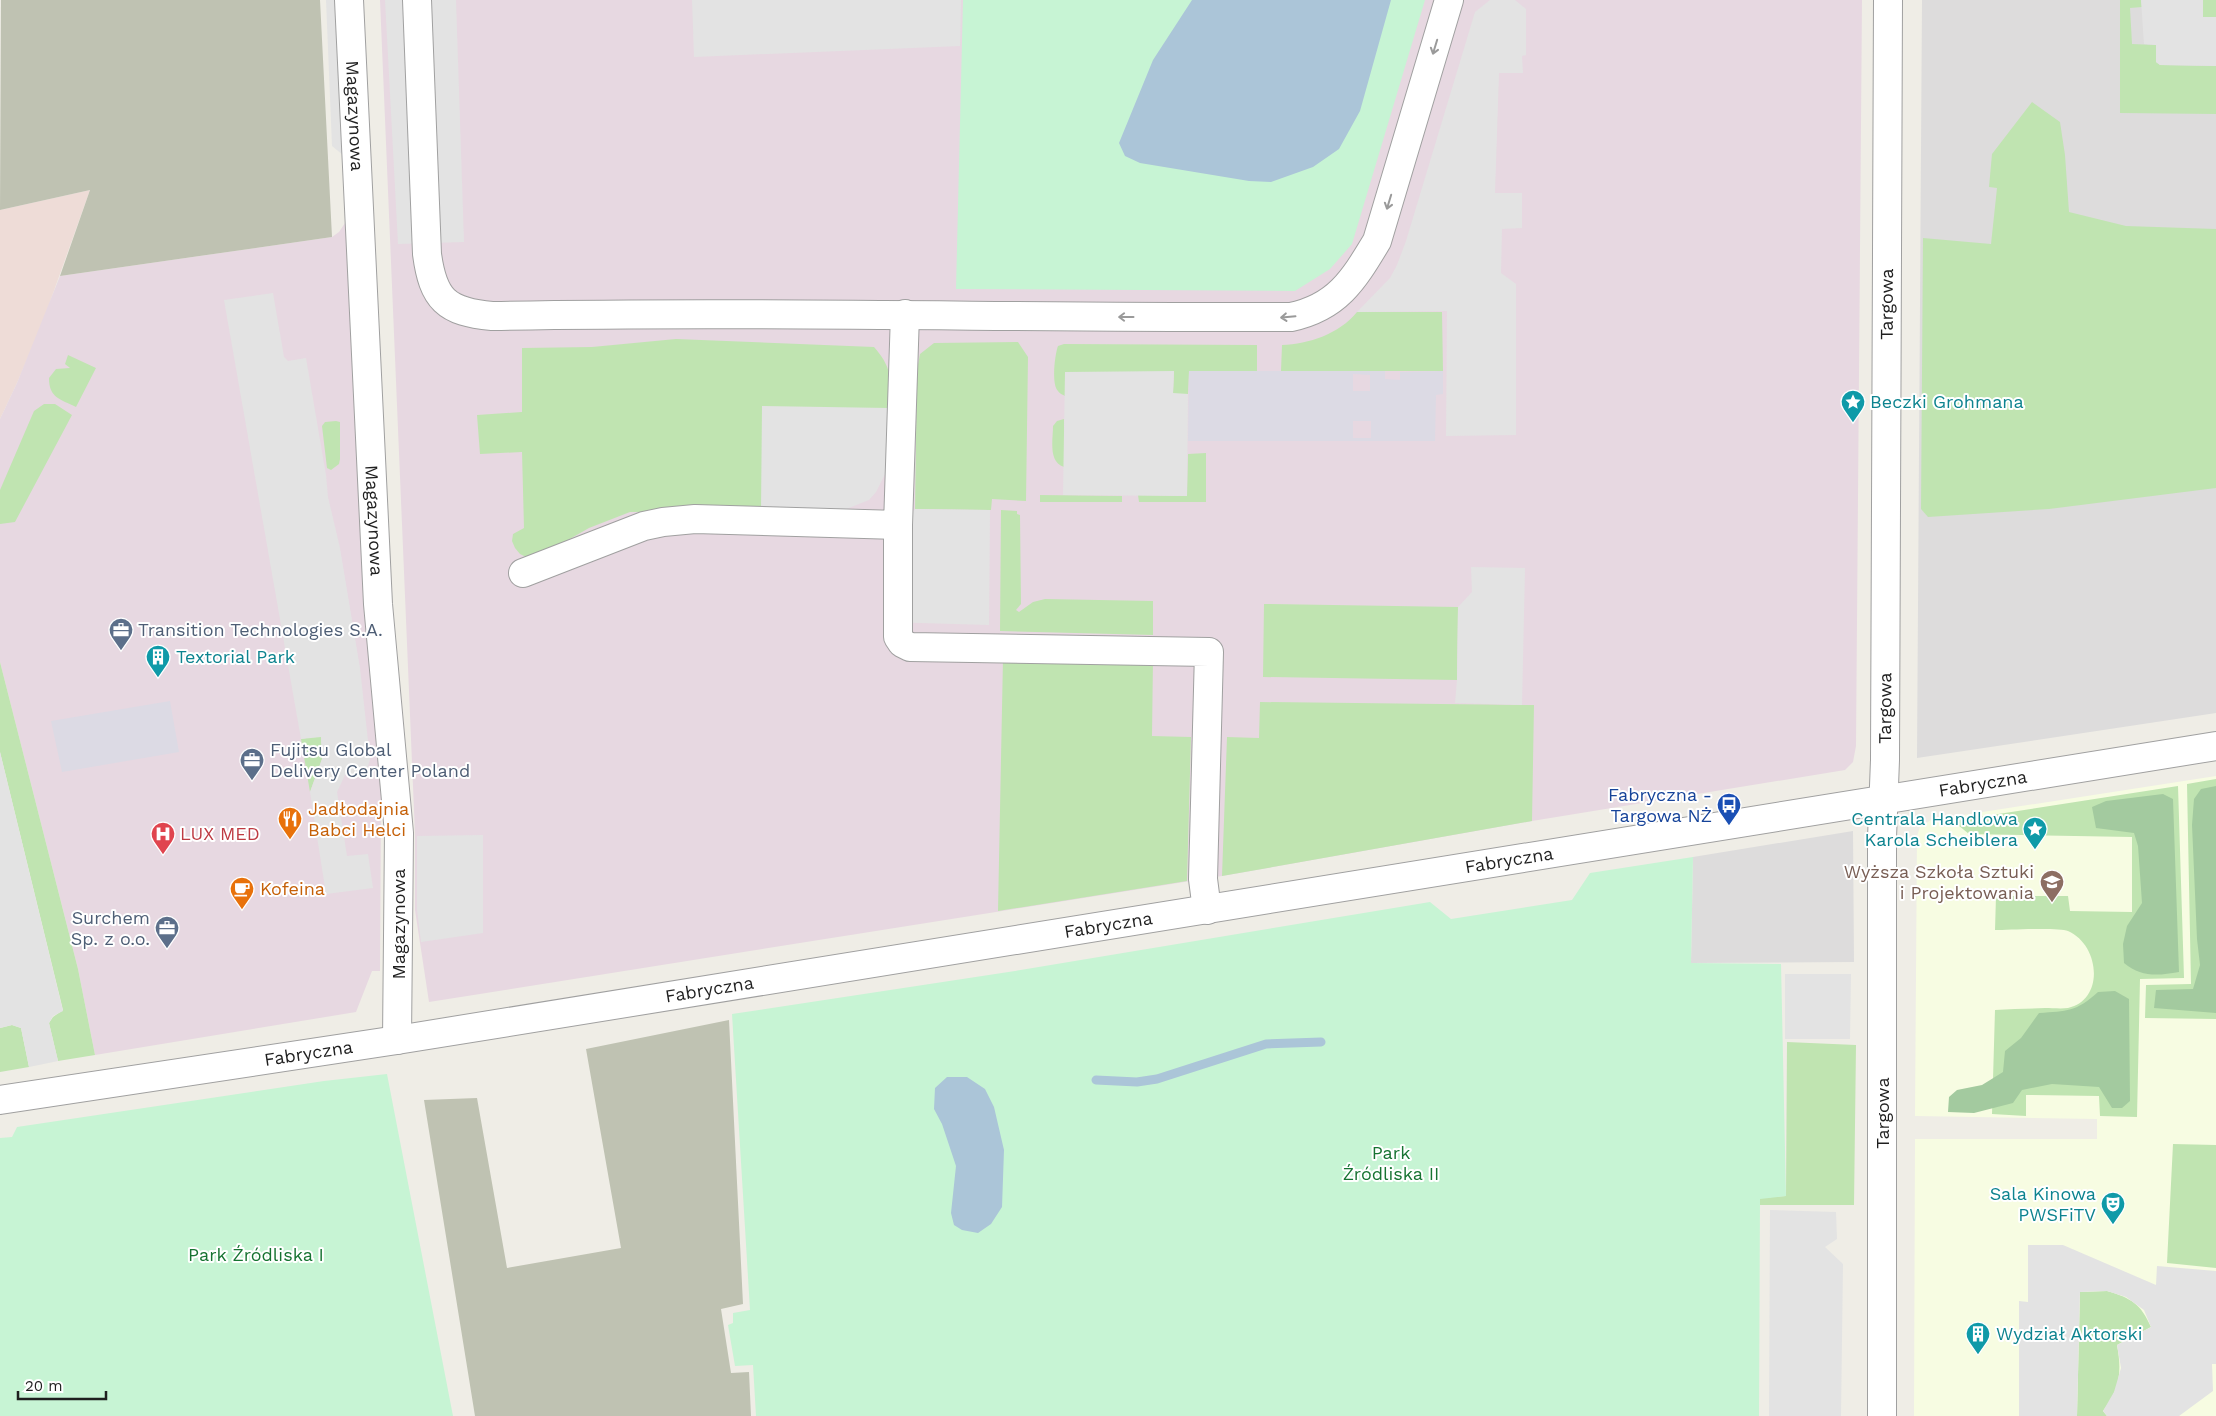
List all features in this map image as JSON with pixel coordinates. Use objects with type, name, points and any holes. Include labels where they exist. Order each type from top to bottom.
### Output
[{"type":"street","name":"Magazynowa","points":[[349,0],[378,594],[399,833],[397,1040]]},
{"type":"street","points":[[417,0],[430,278],[437,293],[457,309],[473,314],[492,316],[905,314],[1284,317],[1311,313],[1344,290],[1356,276],[1377,241],[1449,0]]},
{"type":"street","name":"Targowa","points":[[1882,1416],[1882,838],[1884,802],[1888,0]]},
{"type":"street","points":[[905,314],[898,525],[898,637],[902,643],[910,647],[1210,652],[1203,879],[1207,910]]},
{"type":"street","points":[[523,573],[613,538],[663,522],[695,519],[898,525]]},
{"type":"street","name":"Fabryczna","points":[[0,1100],[397,1040],[1884,802],[2216,746]]},
{"type":"shaded area","points":[[1,0],[320,0],[332,237],[60,276],[90,190],[0,210]]},
{"type":"shaded area","points":[[326,0],[336,0],[343,155],[332,146]]},
{"type":"shaded area","points":[[380,0],[1862,0],[1856,746],[1853,762],[1845,770],[1532,821],[1222,876],[429,1002],[415,910],[415,834]]},
{"type":"shaded area","points":[[385,0],[456,0],[464,242],[398,244]]},
{"type":"shaded area","points":[[692,0],[961,0],[960,46],[694,57]]},
{"type":"shaded area","points":[[1490,0],[1515,0],[1526,9],[1526,55],[1522,56],[1523,73],[1499,73],[1495,193],[1522,193],[1522,228],[1502,229],[1501,273],[1516,284],[1516,435],[1446,436],[1447,311],[1357,312],[1390,278],[1397,265],[1406,241],[1475,12]]},
{"type":"shaded area","points":[[1922,0],[2216,0],[2216,713],[1917,758]]},
{"type":"shaded area","points":[[2141,0],[2203,0],[2203,17],[2216,17],[2216,66],[2160,65],[2156,62],[2156,45],[2144,44]]},
{"type":"shaded area","points":[[90,190],[42,324],[0,419],[0,210]]},
{"type":"shaded area","name":"Textorial Park","points":[[347,220],[372,675],[381,796],[380,971],[372,971],[356,1012],[95,1055],[78,969],[0,662],[0,419],[17,383],[60,276],[332,237],[339,232]]},
{"type":"shaded area","points":[[273,293],[284,357],[288,361],[306,358],[328,497],[340,548],[360,668],[370,759],[365,777],[345,775],[337,792],[347,856],[368,854],[373,888],[326,894],[310,792],[322,759],[321,737],[301,739],[224,300]]},
{"type":"shaded area","points":[[1174,371],[1173,393],[1188,394],[1187,496],[1063,495],[1065,372]]},
{"type":"shaded area","points":[[1189,371],[1385,371],[1385,379],[1400,380],[1400,372],[1443,371],[1443,394],[1436,395],[1435,441],[1188,441]],"holes":[[[1353,374],[1370,375],[1370,391],[1353,391]],[[1353,421],[1371,421],[1371,438],[1353,438]]]},
{"type":"shaded area","points":[[762,406],[889,408],[888,468],[876,492],[869,500],[844,510],[761,511]]},
{"type":"shaded area","points":[[915,509],[990,510],[989,625],[886,622],[889,539]]},
{"type":"shaded area","points":[[1471,567],[1525,568],[1522,705],[1455,703],[1458,607],[1472,592]]},
{"type":"shaded area","points":[[170,701],[179,752],[62,772],[51,721]]},
{"type":"shaded area","points":[[0,752],[63,1011],[53,1016],[49,1023],[58,1061],[29,1067],[21,1028],[12,1025],[0,1028]]},
{"type":"shaded area","points":[[2216,776],[2216,1416],[1914,1416],[1915,1139],[2097,1139],[2097,1119],[1915,1116],[1917,836],[1920,827],[1931,820]]},
{"type":"shaded area","points":[[1853,831],[1854,962],[1691,963],[1693,857]]},
{"type":"shaded area","points":[[483,835],[483,933],[421,942],[417,910],[417,836]]},
{"type":"shaded area","points":[[1785,974],[1851,974],[1850,1039],[1785,1039]]},
{"type":"shaded area","points":[[729,1020],[743,1304],[721,1309],[731,1373],[749,1372],[751,1416],[475,1416],[424,1100],[477,1098],[507,1268],[621,1248],[586,1049]]},
{"type":"shaded area","points":[[1770,1210],[1836,1212],[1837,1239],[1825,1247],[1843,1264],[1841,1416],[1769,1416]]},
{"type":"shaded area","points":[[2028,1245],[2063,1245],[2156,1285],[2157,1266],[2216,1271],[2216,1364],[2212,1364],[2213,1391],[2179,1416],[2107,1416],[2103,1411],[2114,1392],[2121,1368],[2117,1345],[2151,1327],[2144,1310],[2126,1297],[2107,1291],[2080,1292],[2077,1416],[2019,1416],[2019,1301],[2028,1302]]},
{"type":"green space","points":[[963,0],[1425,0],[1352,244],[1330,269],[1295,291],[956,289]]},
{"type":"green space","points":[[2120,0],[2141,0],[2142,7],[2130,8],[2132,44],[2156,45],[2156,62],[2160,65],[2216,66],[2216,114],[2120,113]]},
{"type":"green space","points":[[2203,0],[2216,0],[2216,17],[2203,17]]},
{"type":"green space","points":[[2032,102],[2060,122],[2065,155],[2069,212],[2126,226],[2216,229],[2216,488],[2049,509],[1928,517],[1921,509],[1923,238],[1991,244],[1997,188],[1989,187],[1992,154]]},
{"type":"green space","points":[[1357,312],[1442,312],[1443,371],[1281,371],[1282,345],[1303,343],[1323,336],[1350,320]]},
{"type":"green space","points":[[676,339],[874,347],[888,369],[890,382],[889,408],[761,511],[630,512],[589,528],[547,552],[526,557],[520,554],[512,541],[513,534],[524,528],[522,452],[480,454],[477,415],[522,412],[522,348],[592,347]]},
{"type":"green space","points":[[1018,342],[1028,357],[1026,501],[992,499],[991,510],[915,509],[917,370],[920,354],[934,343]]},
{"type":"green space","points":[[1064,344],[1257,345],[1257,371],[1189,371],[1188,394],[1173,394],[1174,372],[1065,372],[1065,396],[1056,387],[1054,376],[1058,346]]},
{"type":"green space","points":[[68,355],[96,368],[76,407],[56,397],[50,385],[49,378],[56,369],[70,368],[65,364]]},
{"type":"green space","points":[[44,404],[55,404],[72,415],[15,522],[0,524],[0,490],[34,411]]},
{"type":"green space","points":[[1064,419],[1064,467],[1053,456],[1052,444],[1053,426],[1057,421]]},
{"type":"green space","points":[[325,422],[340,422],[340,459],[339,464],[331,470],[327,468],[322,426]]},
{"type":"green space","points":[[1206,453],[1206,502],[1139,502],[1138,495],[1187,496],[1188,454]]},
{"type":"green space","points":[[1040,495],[1122,496],[1122,502],[1040,502]]},
{"type":"green space","points":[[1001,510],[1017,511],[1017,514],[1020,515],[1021,604],[1016,610],[1019,612],[1033,602],[1045,599],[1153,601],[1153,635],[1000,631]]},
{"type":"green space","points":[[1264,604],[1458,607],[1457,680],[1263,677]]},
{"type":"green space","points":[[1003,658],[1153,659],[1152,736],[1191,737],[1187,881],[998,911]]},
{"type":"green space","points":[[0,662],[78,969],[95,1055],[58,1061],[49,1023],[53,1017],[63,1010],[0,752]]},
{"type":"green space","points":[[1260,702],[1534,705],[1532,821],[1222,876],[1227,737],[1259,738]]},
{"type":"green space","points":[[321,737],[322,759],[310,792],[301,739]]},
{"type":"green space","points":[[2216,779],[2216,1019],[2145,1018],[2146,985],[2191,984],[2187,784]]},
{"type":"green space","points":[[2178,786],[2184,978],[2140,979],[2137,1117],[2100,1116],[2099,1096],[2026,1095],[2026,1116],[1992,1114],[1995,1010],[2068,1008],[2080,1003],[2088,995],[2093,984],[2094,972],[2092,959],[2087,948],[2079,938],[2068,931],[2044,929],[1995,930],[1996,896],[2068,896],[2070,911],[2132,912],[2132,837],[1969,834],[1953,821]]},
{"type":"green space","points":[[2216,786],[2216,1013],[2154,1008],[2156,990],[2193,989],[2200,965],[2197,939],[2192,825],[2194,799],[2201,789]]},
{"type":"green space","points":[[2163,794],[2173,799],[2179,972],[2150,974],[2137,971],[2124,963],[2123,944],[2127,926],[2142,903],[2138,846],[2134,833],[2096,828],[2092,807],[2106,801]]},
{"type":"green space","name":"Park Źródliska II","points":[[1693,857],[1691,963],[1781,964],[1786,1196],[1760,1199],[1759,1416],[756,1416],[753,1365],[735,1366],[728,1325],[733,1323],[733,1313],[750,1310],[732,1014],[1015,971],[1430,902],[1451,919],[1572,900],[1590,873]]},
{"type":"green space","points":[[2115,991],[2129,999],[2130,1101],[2122,1108],[2112,1108],[2099,1087],[2052,1084],[2022,1090],[2013,1103],[1974,1113],[1948,1112],[1949,1097],[1957,1090],[1982,1085],[2003,1072],[2005,1051],[2021,1038],[2039,1013],[2071,1009],[2090,999],[2098,992]]},
{"type":"green space","points":[[12,1025],[21,1028],[29,1067],[0,1072],[0,1028]]},
{"type":"green space","points":[[1787,1042],[1856,1045],[1854,1205],[1760,1205],[1760,1198],[1786,1196]]},
{"type":"green space","name":"Park Źródliska I","points":[[387,1074],[453,1416],[0,1416],[0,1138],[12,1137],[17,1127],[324,1081]]},
{"type":"green space","points":[[2173,1144],[2216,1145],[2216,1268],[2167,1263]]},
{"type":"green space","points":[[2107,1291],[2129,1299],[2139,1307],[2151,1327],[2117,1345],[2118,1380],[2113,1395],[2103,1411],[2107,1416],[2077,1416],[2080,1292]]},
{"type":"water","points":[[1192,0],[1391,0],[1360,111],[1339,149],[1313,167],[1271,182],[1249,181],[1140,163],[1125,156],[1119,143],[1153,60]]},
{"type":"water","points":[[947,1077],[967,1077],[985,1089],[994,1107],[1004,1150],[1002,1207],[991,1224],[978,1233],[962,1230],[954,1225],[951,1213],[956,1166],[942,1124],[934,1109],[935,1088]]},
{"type":"waterway","points":[[1096,1080],[1137,1082],[1157,1079],[1266,1044],[1321,1042]]},
{"type":"place","name":"Beczki Grohmana","points":[[1853,423]]},
{"type":"place","name":"Transition Technologies S.A.","points":[[121,651]]},
{"type":"place","name":"Textorial Park","points":[[158,678]]},
{"type":"place","name":"Fujitsu Global Delivery Center Poland","points":[[252,781]]},
{"type":"place","name":"Fabryczna - Targowa NŻ","points":[[1729,826]]},
{"type":"place","name":"Jadłodajnia Babci Helci","points":[[290,840]]},
{"type":"place","name":"Centrala Handlowa Karola Scheiblera","points":[[2035,850]]},
{"type":"place","name":"LUX MED","points":[[163,855]]},
{"type":"place","name":"Wyższa Szkoła Sztuki i Projektowania","points":[[2052,903]]},
{"type":"place","name":"Kofeina","points":[[242,910]]},
{"type":"place","name":"Surchem Sp. z o.o.","points":[[167,949]]},
{"type":"place","name":"Sala Kinowa PWSFiTV","points":[[2113,1225]]},
{"type":"place","name":"Wydział Aktorski","points":[[1978,1355]]}]
